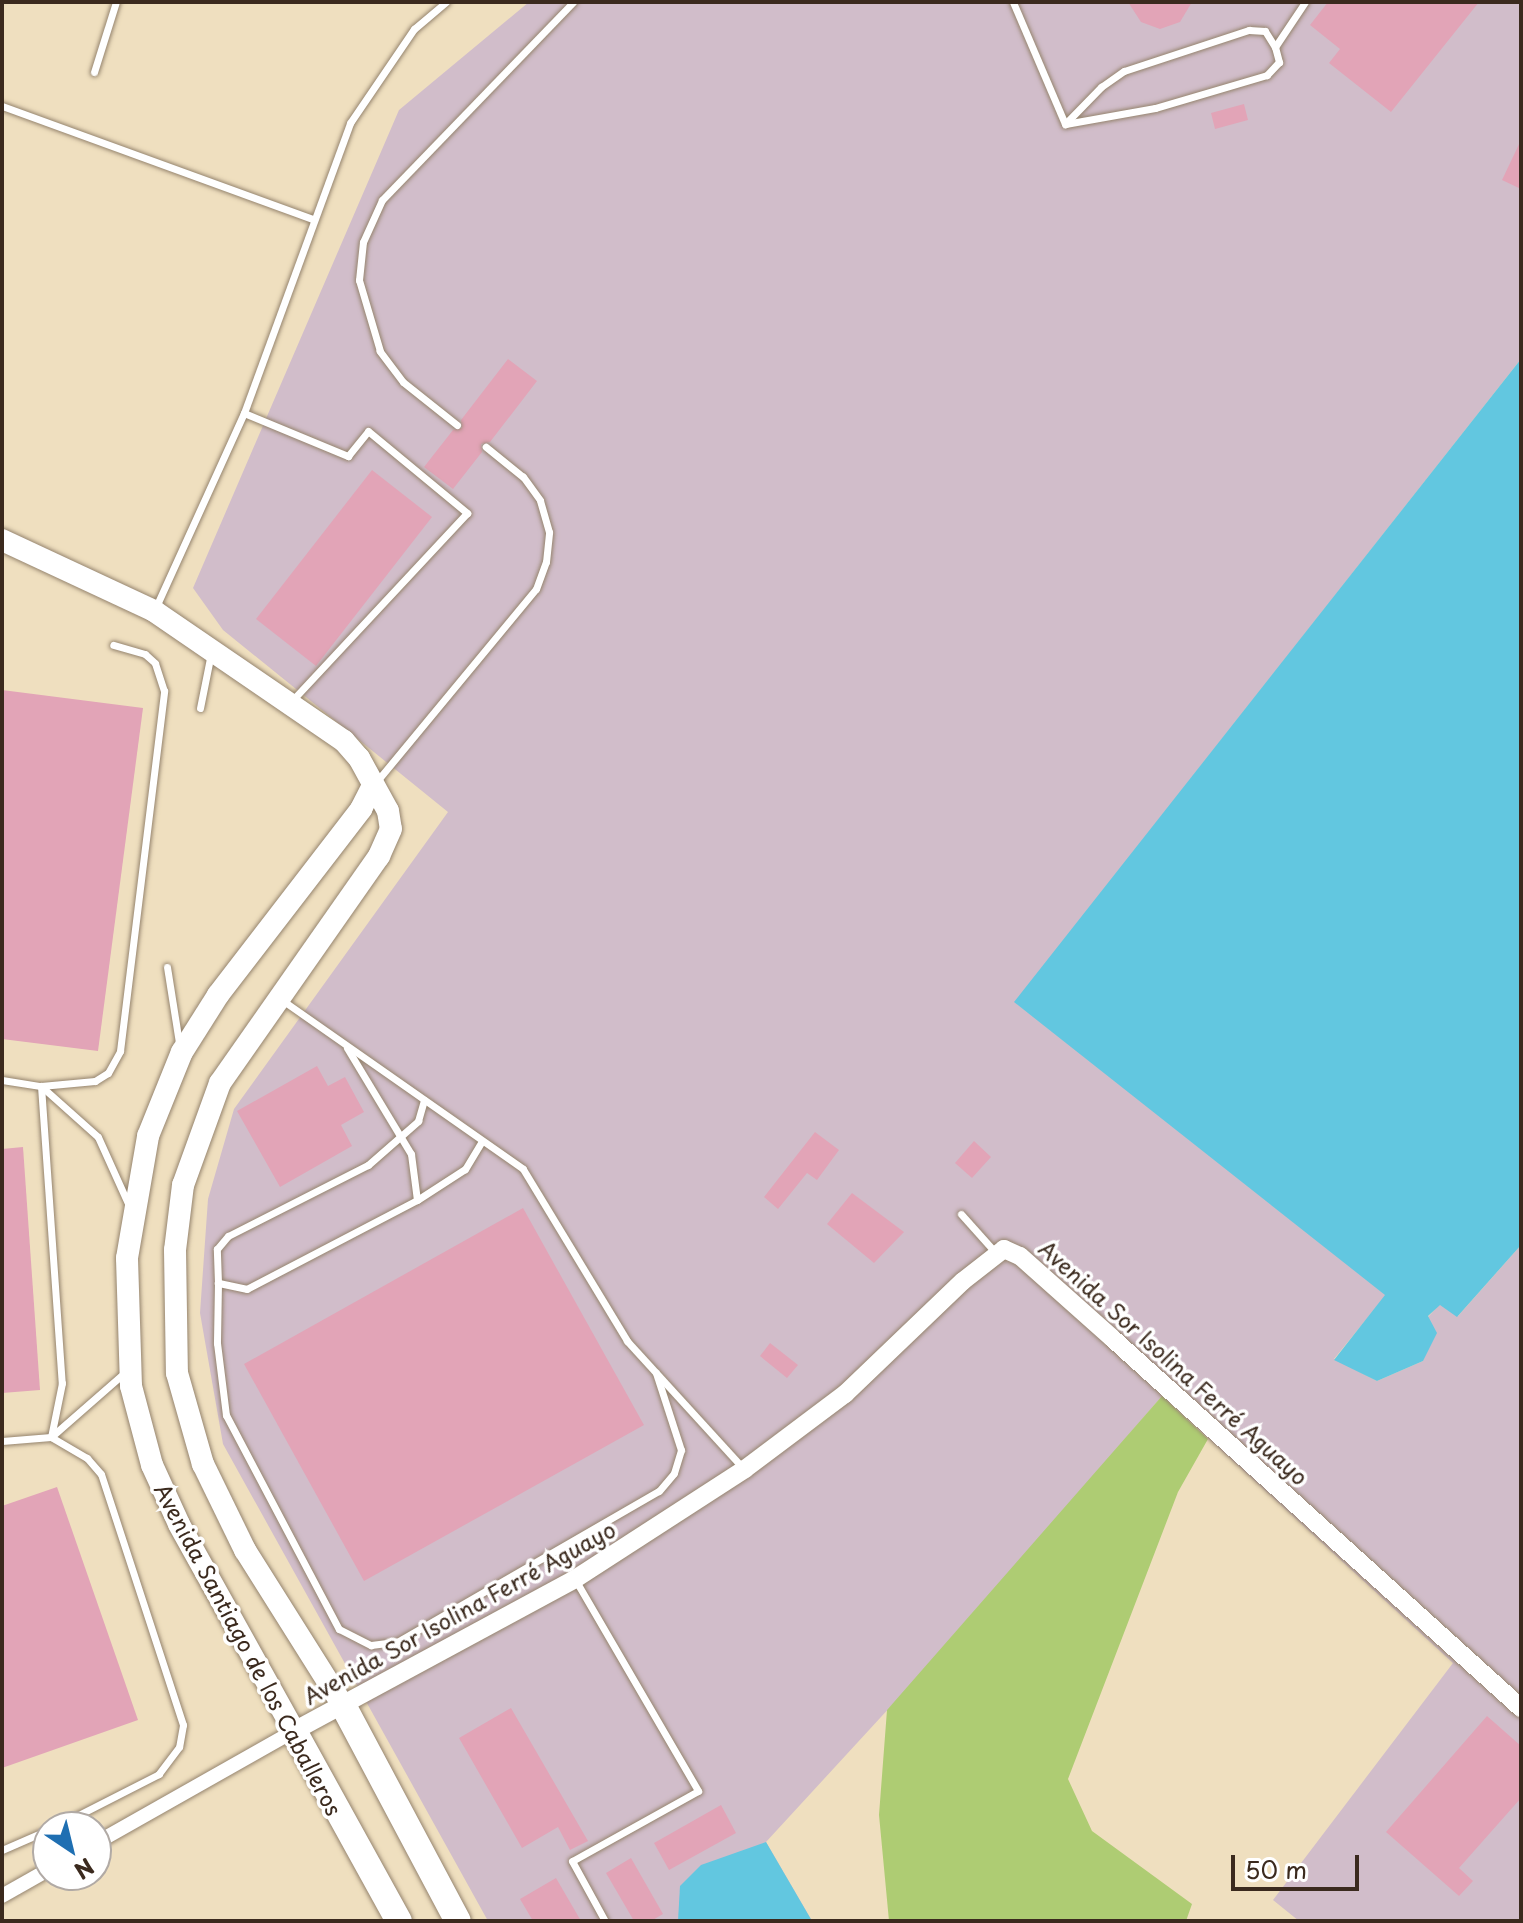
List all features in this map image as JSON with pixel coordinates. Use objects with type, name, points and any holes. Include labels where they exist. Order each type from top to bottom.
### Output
[{"type":"highway","name":"Avenida Santiago de los Caballeros","points":[[344,1707],[458,1921]]},
{"type":"highway","name":"Avenida Santiago de los Caballeros","points":[[294,1731],[399,1921]]},
{"type":"main road","points":[[2,540],[154,611],[350,747],[372,787]]},
{"type":"main road","name":"Avenida Santiago de los Caballeros","points":[[294,1731],[165,1496],[140,1423],[129,1368],[125,1305],[132,1214],[148,1136],[182,1052],[218,995],[361,809],[372,787],[388,811],[389,838],[220,1083],[193,1150],[177,1217],[174,1343],[184,1404],[216,1493],[344,1707]]},
{"type":"street","name":"Avenida Sor Isolina Ferré Aguayo","points":[[294,1731],[344,1707],[575,1579],[745,1469],[845,1394],[995,1252],[1013,1251],[1521,1708]]},
{"type":"street","points":[[112,1834],[294,1731]]},
{"type":"street","points":[[2,1896],[32,1879]]},
{"type":"lane","points":[[94,72],[116,2]]},
{"type":"lane","points":[[154,611],[244,413],[350,123],[414,29],[446,2]]},
{"type":"lane","points":[[457,425],[403,382],[380,351],[359,280],[363,242],[382,200],[573,2]]},
{"type":"lane","points":[[1013,2],[1065,124]]},
{"type":"lane","points":[[1275,47],[1305,2]]},
{"type":"lane","points":[[1249,30],[1265,31],[1275,47],[1279,62],[1275,69],[1250,84],[1065,124],[1101,87],[1166,55],[1249,30]]},
{"type":"lane","points":[[2,106],[313,219]]},
{"type":"lane","points":[[244,413],[348,456],[368,431],[467,513],[289,704]]},
{"type":"lane","points":[[372,787],[536,589],[546,562],[549,532],[540,500],[523,477],[486,447]]},
{"type":"lane","points":[[2,1080],[41,1086],[95,1081],[108,1073],[120,1051],[164,691],[155,663],[145,654],[113,645]]},
{"type":"lane","points":[[200,708],[212,651]]},
{"type":"lane","points":[[167,967],[182,1052]]},
{"type":"lane","points":[[277,997],[523,1169],[627,1341],[745,1469]]},
{"type":"lane","points":[[346,1046],[411,1154],[417,1200]]},
{"type":"lane","points":[[41,1086],[98,1137],[132,1214]]},
{"type":"lane","points":[[41,1086],[62,1383],[51,1437]]},
{"type":"lane","points":[[424,1100],[418,1121],[368,1165],[228,1236],[217,1249],[217,1343],[226,1415],[332,1618],[349,1637],[371,1645],[397,1642],[659,1491],[674,1473],[681,1450],[656,1373]]},
{"type":"lane","points":[[218,1283],[247,1289],[417,1200],[465,1169],[482,1141]]},
{"type":"lane","points":[[961,1214],[995,1252]]},
{"type":"lane","points":[[51,1437],[129,1368]]},
{"type":"lane","points":[[2,1441],[51,1437],[87,1458],[101,1474],[183,1725],[179,1747],[159,1774],[86,1811]]},
{"type":"lane","points":[[575,1579],[698,1791],[572,1861],[605,1921]]},
{"type":"lane","points":[[2,1850],[32,1837]]},
{"type":"shaded area","points":[[529,2],[1521,2],[1521,359],[1015,1002],[1386,1295],[1334,1359],[1377,1381],[1423,1361],[1428,1317],[1440,1304],[1458,1316],[1521,1245],[1521,1921],[1299,1921],[1273,1900],[1453,1663],[1162,1396],[961,1630],[766,1842],[812,1921],[488,1921],[223,1444],[200,1313],[208,1199],[234,1109],[448,812],[223,630],[193,588],[399,110]]},
{"type":"green space","points":[[1162,1396],[1208,1439],[1178,1492],[1068,1779],[1092,1831],[1192,1904],[1186,1921],[889,1921],[879,1815],[887,1710]]},
{"type":"water","points":[[1521,359],[1521,1245],[1457,1317],[1440,1305],[1428,1316],[1437,1333],[1423,1361],[1377,1381],[1334,1360],[1385,1295],[1014,1002]]},
{"type":"water","points":[[766,1842],[812,1921],[678,1921],[680,1886],[701,1865]]},
{"type":"building","points":[[1128,2],[1192,2],[1180,22],[1160,29],[1141,22]]},
{"type":"building","points":[[1328,2],[1479,2],[1391,112],[1329,63],[1340,49],[1310,25]]},
{"type":"building","points":[[1244,104],[1248,120],[1215,129],[1211,113]]},
{"type":"building","points":[[1521,140],[1521,189],[1502,180]]},
{"type":"building","points":[[508,359],[537,381],[490,442],[481,444],[482,452],[453,489],[424,467],[453,430],[462,428],[461,420]]},
{"type":"building","points":[[372,470],[432,517],[316,666],[256,619]]},
{"type":"building","points":[[2,690],[143,708],[98,1051],[2,1039]]},
{"type":"building","points":[[317,1066],[328,1086],[345,1077],[364,1112],[341,1125],[352,1146],[280,1187],[237,1111]]},
{"type":"building","points":[[815,1132],[839,1150],[817,1180],[807,1173],[778,1209],[764,1197]]},
{"type":"building","points":[[974,1141],[991,1157],[972,1178],[955,1163]]},
{"type":"building","points":[[23,1147],[40,1390],[2,1393],[2,1149]]},
{"type":"building","points":[[852,1193],[904,1232],[874,1263],[827,1224]]},
{"type":"building","points":[[523,1208],[644,1425],[364,1581],[244,1364]]},
{"type":"building","points":[[770,1343],[798,1365],[787,1378],[760,1356]]},
{"type":"building","points":[[57,1487],[138,1720],[2,1768],[2,1506]]},
{"type":"building","points":[[511,1708],[588,1841],[570,1850],[558,1827],[522,1848],[459,1738]]},
{"type":"building","points":[[1487,1716],[1521,1746],[1521,1798],[1459,1868],[1473,1881],[1459,1896],[1386,1832]]},
{"type":"building","points":[[721,1805],[736,1833],[669,1870],[654,1843]]},
{"type":"building","points":[[631,1858],[663,1914],[651,1921],[634,1921],[606,1873]]},
{"type":"building","points":[[556,1878],[581,1921],[533,1921],[520,1899]]}]
